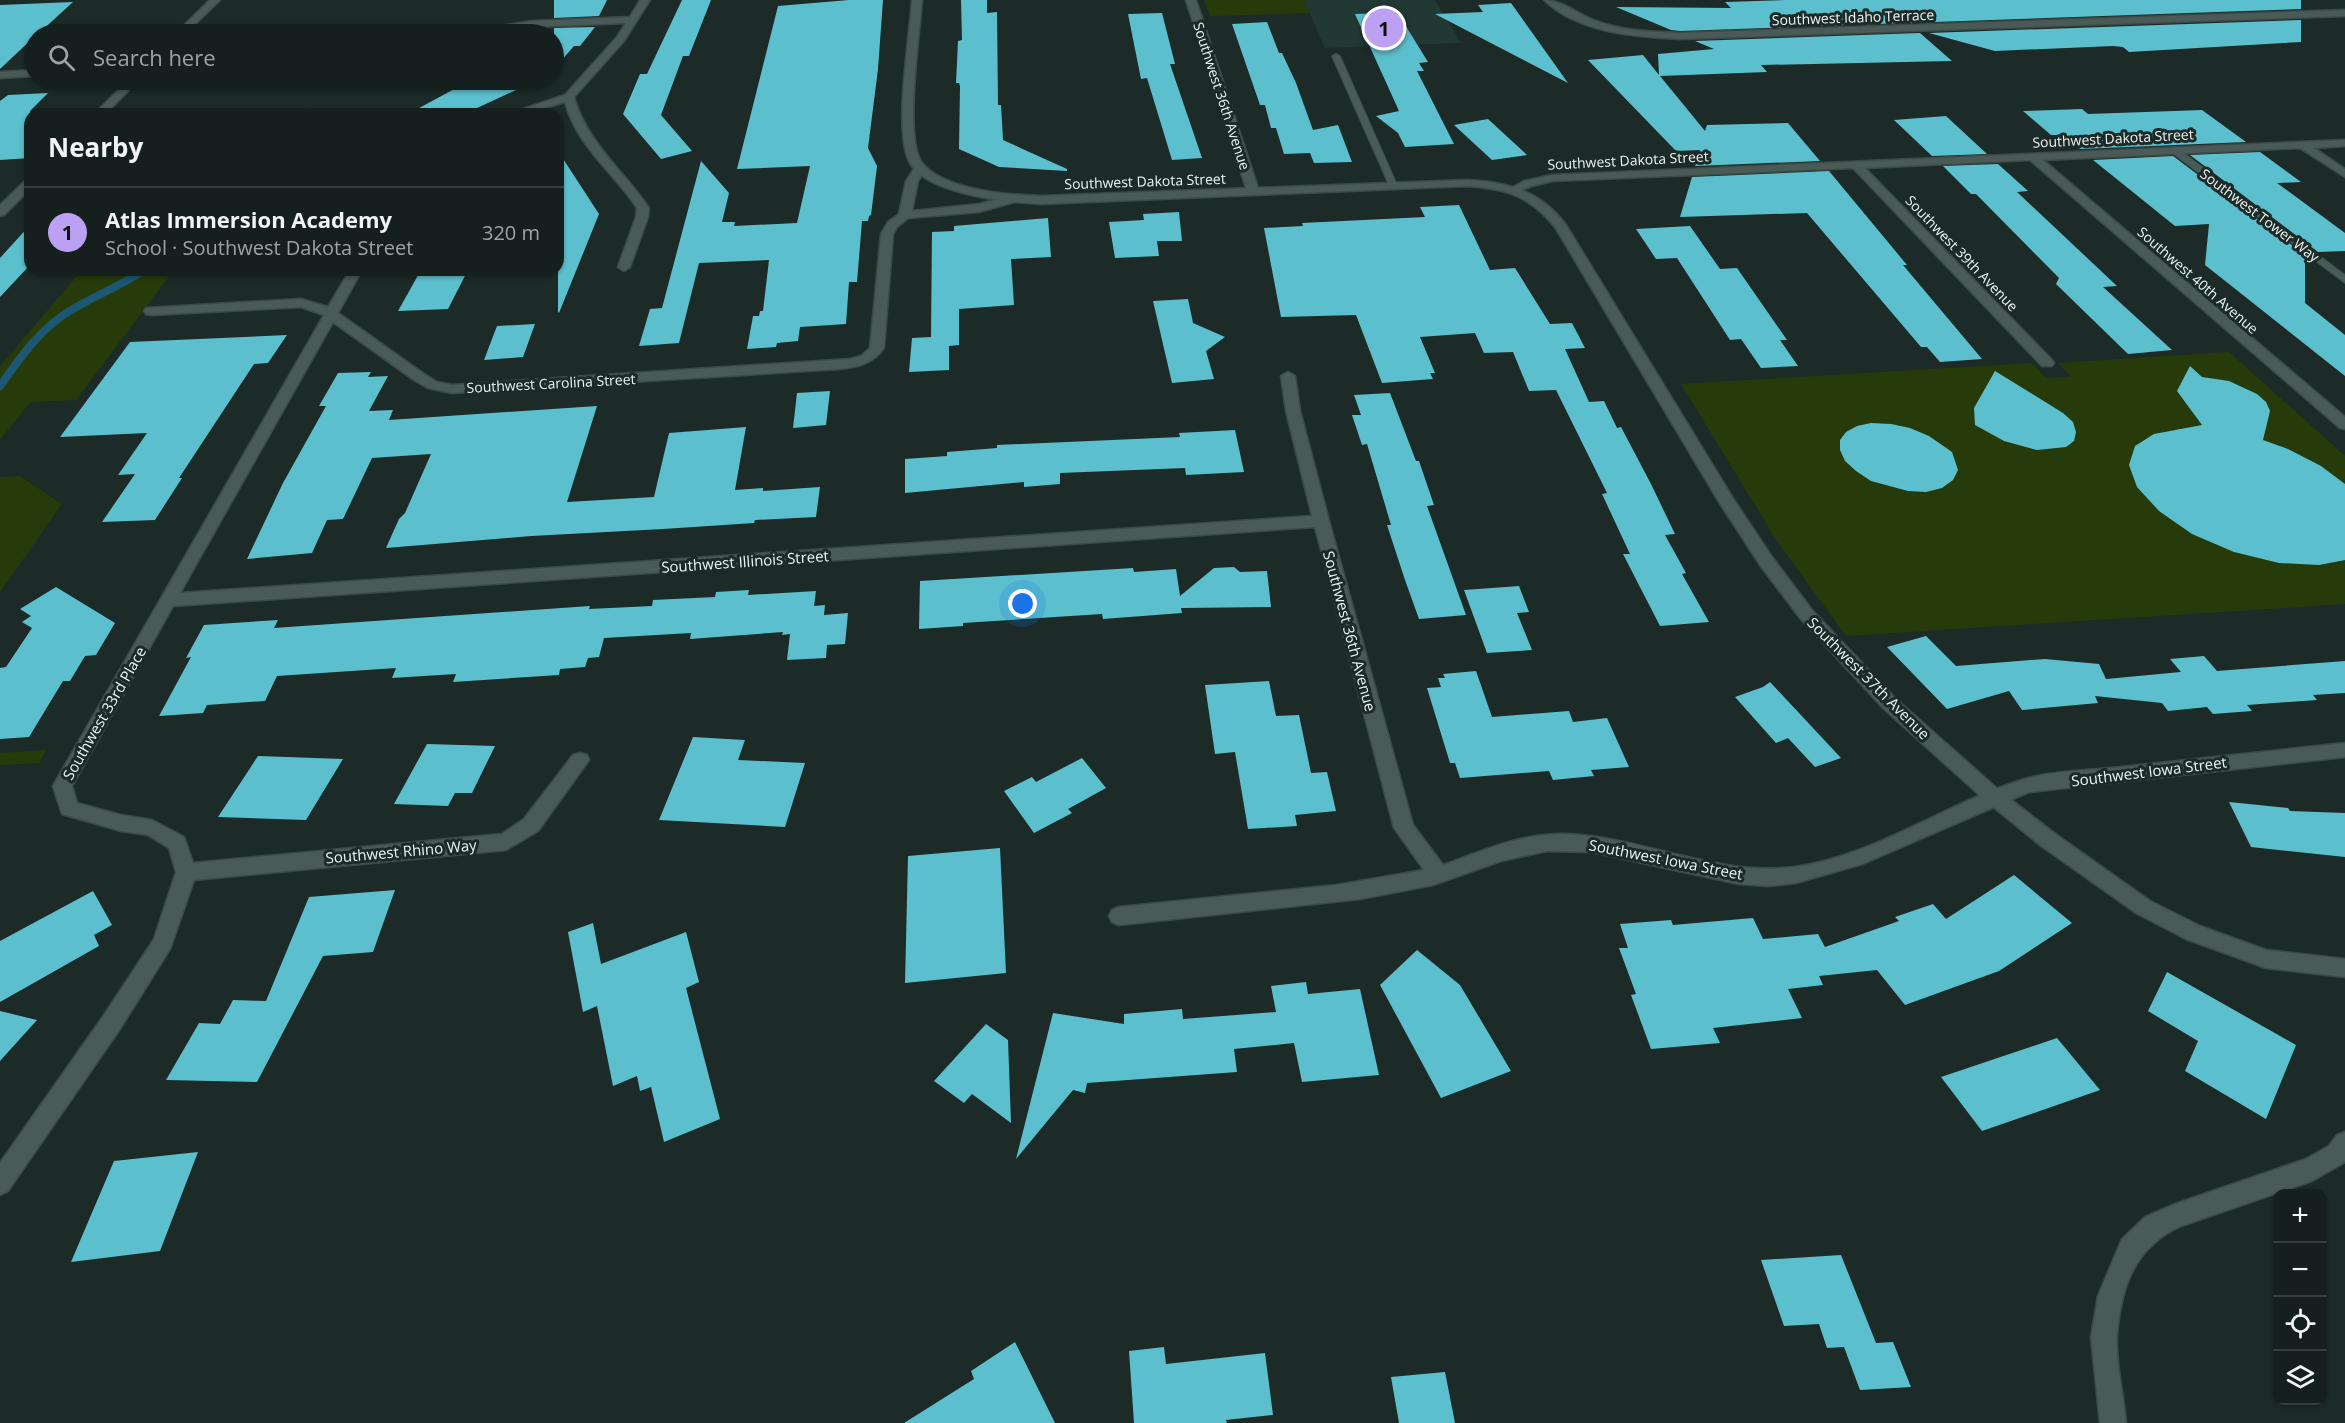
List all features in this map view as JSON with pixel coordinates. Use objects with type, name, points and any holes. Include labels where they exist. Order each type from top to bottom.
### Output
[{"type":"street","points":[[190,24],[215,0]]},
{"type":"street","points":[[533,108],[569,97],[621,39],[645,0]]},
{"type":"street","points":[[917,0],[909,144],[910,153],[920,168],[912,181],[905,215],[979,208],[1014,199]]},
{"type":"street","name":"Southwest 36th Avenue","points":[[1191,0],[1253,192]]},
{"type":"street","name":"Southwest Idaho Terrace","points":[[1549,0],[1575,17],[1594,25],[1637,33],[1680,36],[2345,13]]},
{"type":"street","points":[[533,24],[634,20]]},
{"type":"street","points":[[0,75],[24,74]]},
{"type":"street","points":[[105,108],[124,90]]},
{"type":"street","points":[[569,97],[572,115],[584,136],[643,208],[642,217],[624,267]]},
{"type":"street","name":"Southwest Dakota Street","points":[[920,168],[943,181],[978,192],[1014,199],[1081,199],[1467,183],[1516,189],[1528,183],[1552,178],[2345,143]]},
{"type":"street","points":[[2304,145],[2345,174]]},
{"type":"street","name":"Southwest 40th Avenue","points":[[2032,156],[2345,425]]},
{"type":"street","name":"Southwest 39th Avenue","points":[[1856,164],[2047,363]]},
{"type":"street","points":[[0,212],[24,188]]},
{"type":"street","name":"Southwest 37th Avenue","points":[[1516,189],[1535,198],[1560,225],[1727,502],[1786,589],[1833,645],[1889,703],[1993,796],[2113,888],[2171,922],[2193,933],[2266,958],[2345,968]]},
{"type":"street","name":"Southwest Carolina Street","points":[[151,311],[301,303],[313,305],[330,314],[419,377],[434,385],[452,389],[839,365],[866,358],[874,354],[877,348],[887,234],[892,225],[905,215]]},
{"type":"street","name":"Southwest 33rd Place","points":[[186,872],[177,843],[152,828],[121,823],[69,808],[62,786],[352,276]]},
{"type":"street","name":"Southwest 36th Avenue","points":[[1288,376],[1293,411],[1320,521],[1404,828],[1438,874]]},
{"type":"street","name":"Southwest Illinois Street","points":[[169,600],[1320,521]]},
{"type":"street","name":"Southwest Iowa Street","points":[[1119,916],[1355,891],[1438,874],[1529,845],[1562,842],[1594,843],[1723,872],[1759,877],[1791,876],[1824,870],[1993,796],[2028,785],[2345,750]]},
{"type":"street","name":"Southwest Rhino Way","points":[[186,872],[506,842],[531,825],[580,760]]},
{"type":"street","points":[[0,1183],[112,1022],[163,944],[186,872]]},
{"type":"street","points":[[2113,1423],[2104,1336],[2111,1296],[2131,1248],[2154,1226],[2178,1215],[2312,1169],[2337,1154],[2345,1143]]},
{"type":"lane","points":[[1336,56],[1393,185]]},
{"type":"lane","name":"Southwest Tower Way","points":[[2174,150],[2345,280]]},
{"type":"shaded area","points":[[1304,0],[1435,0],[1461,43],[1325,48]]},
{"type":"green space","points":[[1204,0],[1304,0],[1310,13],[1210,16]]},
{"type":"green space","points":[[77,276],[169,276],[76,400],[30,402],[0,440],[0,366]]},
{"type":"green space","points":[[2229,352],[2345,456],[2345,604],[1846,636],[1777,541],[1681,384],[2032,363],[2046,378],[2071,377],[2058,363]]},
{"type":"green space","points":[[20,476],[62,504],[0,592],[0,477]]},
{"type":"green space","points":[[47,750],[39,763],[0,765],[0,753]]},
{"type":"building","points":[[554,0],[607,0],[599,16],[554,18]]},
{"type":"building","points":[[682,0],[711,0],[689,56],[683,56],[661,115],[692,151],[661,159],[623,114],[640,74],[647,74]]},
{"type":"building","points":[[849,0],[883,0],[878,69],[868,148],[877,166],[871,215],[868,221],[862,221],[857,282],[849,282],[846,324],[800,327],[798,341],[777,343],[776,347],[747,349],[753,316],[759,316],[760,311],[763,311],[769,260],[699,263],[679,343],[639,346],[650,309],[662,308],[701,161],[729,193],[722,222],[735,222],[734,226],[797,223],[810,166],[737,169],[778,6]]},
{"type":"building","points":[[961,0],[987,0],[987,13],[997,12],[998,105],[1001,105],[1003,140],[1067,171],[999,167],[959,149],[960,86],[956,83],[958,41],[962,40]]},
{"type":"building","points":[[2301,0],[2301,9],[1680,31],[1671,30],[1616,7],[1731,8],[1725,2]]},
{"type":"building","points":[[73,2],[49,24],[24,24],[24,46],[0,69],[0,5]]},
{"type":"building","points":[[1511,3],[1568,83],[1435,14],[1483,12],[1478,5]]},
{"type":"building","points":[[1162,13],[1175,64],[1170,64],[1202,158],[1172,160],[1147,78],[1141,79],[1128,14]]},
{"type":"building","points":[[1384,13],[1385,16],[1399,15],[1428,62],[1419,63],[1424,71],[1417,71],[1454,144],[1405,147],[1398,133],[1376,116],[1399,111],[1355,14]]},
{"type":"building","points":[[2301,20],[2301,42],[2129,52],[2123,47],[2113,46],[1995,51],[1929,33]]},
{"type":"building","points":[[1267,22],[1279,53],[1282,53],[1296,83],[1313,130],[1338,125],[1352,162],[1314,163],[1310,153],[1284,154],[1276,128],[1271,128],[1265,105],[1260,105],[1232,24]]},
{"type":"building","points":[[595,27],[580,46],[574,46],[564,58],[564,28]]},
{"type":"building","points":[[1920,33],[1952,61],[1761,65],[1767,72],[1660,76],[1705,131],[1707,125],[1788,123],[1820,161],[1695,166],[1700,150],[1676,151],[1588,60],[1643,55],[1659,75],[1658,54],[1714,49],[1695,41]]},
{"type":"building","points":[[452,90],[516,90],[477,108],[419,108]]},
{"type":"building","points":[[48,93],[33,108],[24,108],[24,158],[0,160],[0,101],[8,95]]},
{"type":"building","points":[[2082,109],[2088,114],[2202,110],[2246,142],[2080,149],[2063,135],[2051,135],[2023,111]]},
{"type":"building","points":[[1946,116],[1987,154],[1932,156],[1894,120]]},
{"type":"building","points":[[1488,119],[1527,155],[1492,160],[1454,125]]},
{"type":"building","points":[[2260,152],[2301,182],[2277,183],[2345,233],[2345,251],[2318,252],[2190,155]]},
{"type":"building","points":[[2173,156],[2305,255],[2305,303],[2345,335],[2345,376],[2205,265],[2209,224],[2175,226],[2093,160]]},
{"type":"building","points":[[564,160],[599,214],[558,312],[558,276],[564,276]]},
{"type":"building","points":[[1998,164],[2028,191],[2017,192],[2117,286],[2103,287],[2172,350],[2128,354],[2056,284],[2059,278],[1976,194],[1971,194],[1943,166]]},
{"type":"building","points":[[1829,171],[1907,265],[1903,265],[1982,359],[1940,362],[1927,347],[1921,347],[1807,213],[1680,217],[1692,177]]},
{"type":"building","points":[[1459,205],[1490,270],[1515,268],[1550,324],[1572,323],[1585,348],[1565,349],[1589,402],[1604,401],[1617,428],[1621,427],[1675,534],[1665,535],[1686,573],[1682,574],[1709,622],[1660,626],[1623,554],[1630,554],[1602,494],[1607,493],[1556,390],[1529,391],[1513,352],[1484,353],[1475,333],[1420,337],[1435,373],[1430,373],[1433,379],[1382,383],[1356,315],[1281,317],[1264,228],[1303,226],[1302,223],[1425,217],[1420,207]]},
{"type":"building","points":[[1179,212],[1182,241],[1157,241],[1159,256],[1115,258],[1109,222],[1144,220],[1143,214]]},
{"type":"building","points":[[1048,218],[1051,257],[1011,259],[1014,305],[959,309],[959,345],[949,346],[949,370],[909,372],[912,338],[931,337],[932,232],[954,231],[954,226]]},
{"type":"building","points":[[1690,226],[1720,269],[1737,268],[1787,340],[1780,340],[1798,366],[1761,368],[1741,339],[1730,340],[1677,258],[1656,259],[1636,229]]},
{"type":"building","points":[[24,232],[24,271],[0,297],[0,258]]},
{"type":"building","points":[[418,276],[465,276],[448,309],[398,311]]},
{"type":"building","points":[[1188,299],[1193,323],[1225,337],[1206,351],[1214,379],[1172,383],[1153,301]]},
{"type":"building","points":[[535,324],[523,357],[484,360],[497,326]]},
{"type":"building","points":[[287,335],[268,363],[254,364],[179,478],[182,478],[155,520],[102,522],[135,474],[118,475],[147,433],[60,437],[130,342]]},
{"type":"building","points":[[2190,366],[2202,377],[2229,381],[2257,394],[2266,402],[2270,411],[2263,440],[2288,449],[2321,466],[2345,484],[2345,560],[2319,565],[2279,563],[2234,552],[2192,534],[2159,511],[2137,487],[2129,465],[2135,446],[2154,434],[2202,425],[2177,391]]},
{"type":"building","points":[[1995,371],[2063,413],[2073,422],[2076,432],[2074,441],[2066,447],[2037,450],[2004,441],[1975,425],[1974,408]]},
{"type":"building","points":[[371,372],[368,377],[388,376],[369,411],[393,410],[389,420],[597,406],[567,502],[654,497],[669,433],[746,427],[735,490],[763,488],[763,491],[820,487],[816,517],[386,548],[399,519],[405,513],[431,454],[372,458],[343,519],[327,520],[312,553],[247,559],[283,483],[326,406],[319,406],[338,373]]},
{"type":"building","points":[[830,391],[826,425],[793,428],[797,393]]},
{"type":"building","points":[[1390,393],[1416,461],[1419,461],[1434,505],[1427,506],[1466,615],[1419,619],[1405,580],[1387,525],[1391,525],[1367,444],[1362,445],[1352,415],[1361,415],[1354,395]]},
{"type":"building","points":[[1871,423],[1910,428],[1929,436],[1952,452],[1958,470],[1953,480],[1942,488],[1926,492],[1908,491],[1871,481],[1856,471],[1845,461],[1840,450],[1840,440],[1846,432],[1857,426]]},
{"type":"building","points":[[1235,430],[1244,472],[1186,475],[1185,468],[1060,473],[1060,484],[1024,487],[1024,482],[905,493],[905,459],[947,456],[947,452],[997,448],[997,445],[1180,437],[1179,433]]},
{"type":"building","points":[[1234,567],[1240,572],[1267,571],[1271,607],[1181,608],[1182,613],[1103,619],[1102,614],[963,623],[963,626],[919,629],[920,581],[1133,568],[1134,572],[1176,569],[1180,596],[1214,568]]},
{"type":"building","points":[[1519,586],[1529,612],[1517,613],[1532,650],[1487,653],[1464,590]]},
{"type":"building","points":[[56,587],[115,623],[96,655],[85,656],[70,681],[63,681],[29,737],[0,739],[0,668],[6,667],[32,628],[22,622],[31,616],[20,609]]},
{"type":"building","points":[[749,590],[748,595],[816,591],[814,606],[825,605],[824,615],[848,613],[845,644],[827,645],[826,658],[787,660],[790,634],[782,635],[783,632],[690,639],[691,633],[604,638],[599,657],[588,658],[585,667],[560,669],[559,675],[453,682],[456,674],[392,678],[396,668],[277,676],[265,701],[207,705],[203,713],[159,716],[191,657],[186,658],[204,625],[278,620],[274,628],[590,606],[589,609],[652,606],[653,600],[715,597],[716,592]]},
{"type":"building","points":[[1926,636],[1956,666],[2045,659],[2099,664],[2106,679],[2181,672],[2170,659],[2204,656],[2217,671],[2345,661],[2345,693],[2313,695],[2317,700],[2247,705],[2252,711],[2213,714],[2207,707],[2168,711],[2162,703],[2095,696],[2098,703],[2022,710],[2009,691],[1947,709],[1887,647]]},
{"type":"building","points":[[1476,671],[1492,717],[1569,711],[1573,722],[1607,718],[1629,767],[1591,770],[1594,776],[1553,780],[1549,771],[1460,778],[1455,763],[1450,763],[1427,688],[1441,687],[1438,678],[1445,678],[1443,674]]},
{"type":"building","points":[[1269,681],[1276,716],[1299,715],[1311,773],[1327,772],[1336,811],[1295,815],[1297,826],[1248,829],[1235,752],[1215,754],[1205,685]]},
{"type":"building","points":[[1770,682],[1841,758],[1815,767],[1788,738],[1776,743],[1735,697],[1763,687]]},
{"type":"building","points":[[693,737],[745,740],[738,760],[805,763],[785,827],[659,820]]},
{"type":"building","points":[[427,744],[495,746],[472,793],[455,793],[448,806],[394,804]]},
{"type":"building","points":[[258,756],[343,759],[306,820],[218,817]]},
{"type":"building","points":[[1082,758],[1106,788],[1068,809],[1072,813],[1034,833],[1004,791],[1032,777],[1036,782]]},
{"type":"building","points":[[2229,802],[2288,808],[2290,811],[2345,813],[2345,857],[2251,847]]},
{"type":"building","points":[[1000,848],[1006,973],[905,983],[908,856]]},
{"type":"building","points":[[2014,875],[2072,923],[1999,971],[1905,1005],[1877,970],[1819,976],[1823,985],[1788,989],[1802,1018],[1713,1028],[1720,1043],[1651,1049],[1631,995],[1636,994],[1619,948],[1628,948],[1620,924],[1671,920],[1673,925],[1753,918],[1763,939],[1818,934],[1825,947],[1899,921],[1895,917],[1933,904],[1946,919]]},
{"type":"building","points":[[395,890],[373,952],[323,956],[257,1082],[166,1080],[199,1023],[220,1024],[233,1000],[266,1001],[309,897]]},
{"type":"building","points":[[93,891],[112,925],[94,935],[99,946],[0,1002],[0,941]]},
{"type":"building","points":[[593,923],[601,964],[686,932],[699,982],[686,988],[720,1119],[664,1142],[651,1087],[640,1091],[637,1076],[613,1086],[597,1006],[583,1012],[568,932]]},
{"type":"building","points":[[1417,950],[1460,985],[1511,1071],[1441,1098],[1380,985]]},
{"type":"building","points":[[2167,972],[2296,1045],[2266,1119],[2185,1071],[2198,1041],[2148,1011]]},
{"type":"building","points":[[1306,982],[1308,994],[1360,989],[1379,1075],[1302,1082],[1294,1043],[1234,1049],[1237,1072],[1087,1083],[1085,1093],[1073,1090],[1016,1159],[1053,1013],[1124,1024],[1124,1014],[1182,1009],[1183,1019],[1276,1012],[1271,986]]},
{"type":"building","points":[[0,1011],[37,1020],[0,1061]]},
{"type":"building","points":[[986,1024],[1008,1040],[1011,1123],[972,1094],[964,1103],[934,1081]]},
{"type":"building","points":[[2057,1038],[2100,1090],[1982,1131],[1941,1077]]},
{"type":"building","points":[[198,1152],[160,1251],[71,1262],[114,1161]]},
{"type":"building","points":[[1841,1255],[1876,1343],[1893,1342],[1911,1387],[1860,1390],[1844,1347],[1827,1348],[1819,1324],[1784,1326],[1761,1260]]},
{"type":"building","points":[[1015,1342],[1055,1423],[904,1423],[974,1379],[971,1371]]},
{"type":"building","points":[[1164,1347],[1166,1364],[1265,1353],[1273,1415],[1226,1420],[1227,1423],[1134,1423],[1129,1351]]},
{"type":"building","points":[[1445,1372],[1455,1423],[1399,1423],[1391,1377]]},
{"type":"waterway","points":[[0,386],[28,348],[53,323],[134,276]]},
{"type":"place","name":"Atlas Immersion Academy","points":[[1384,28]]}]
